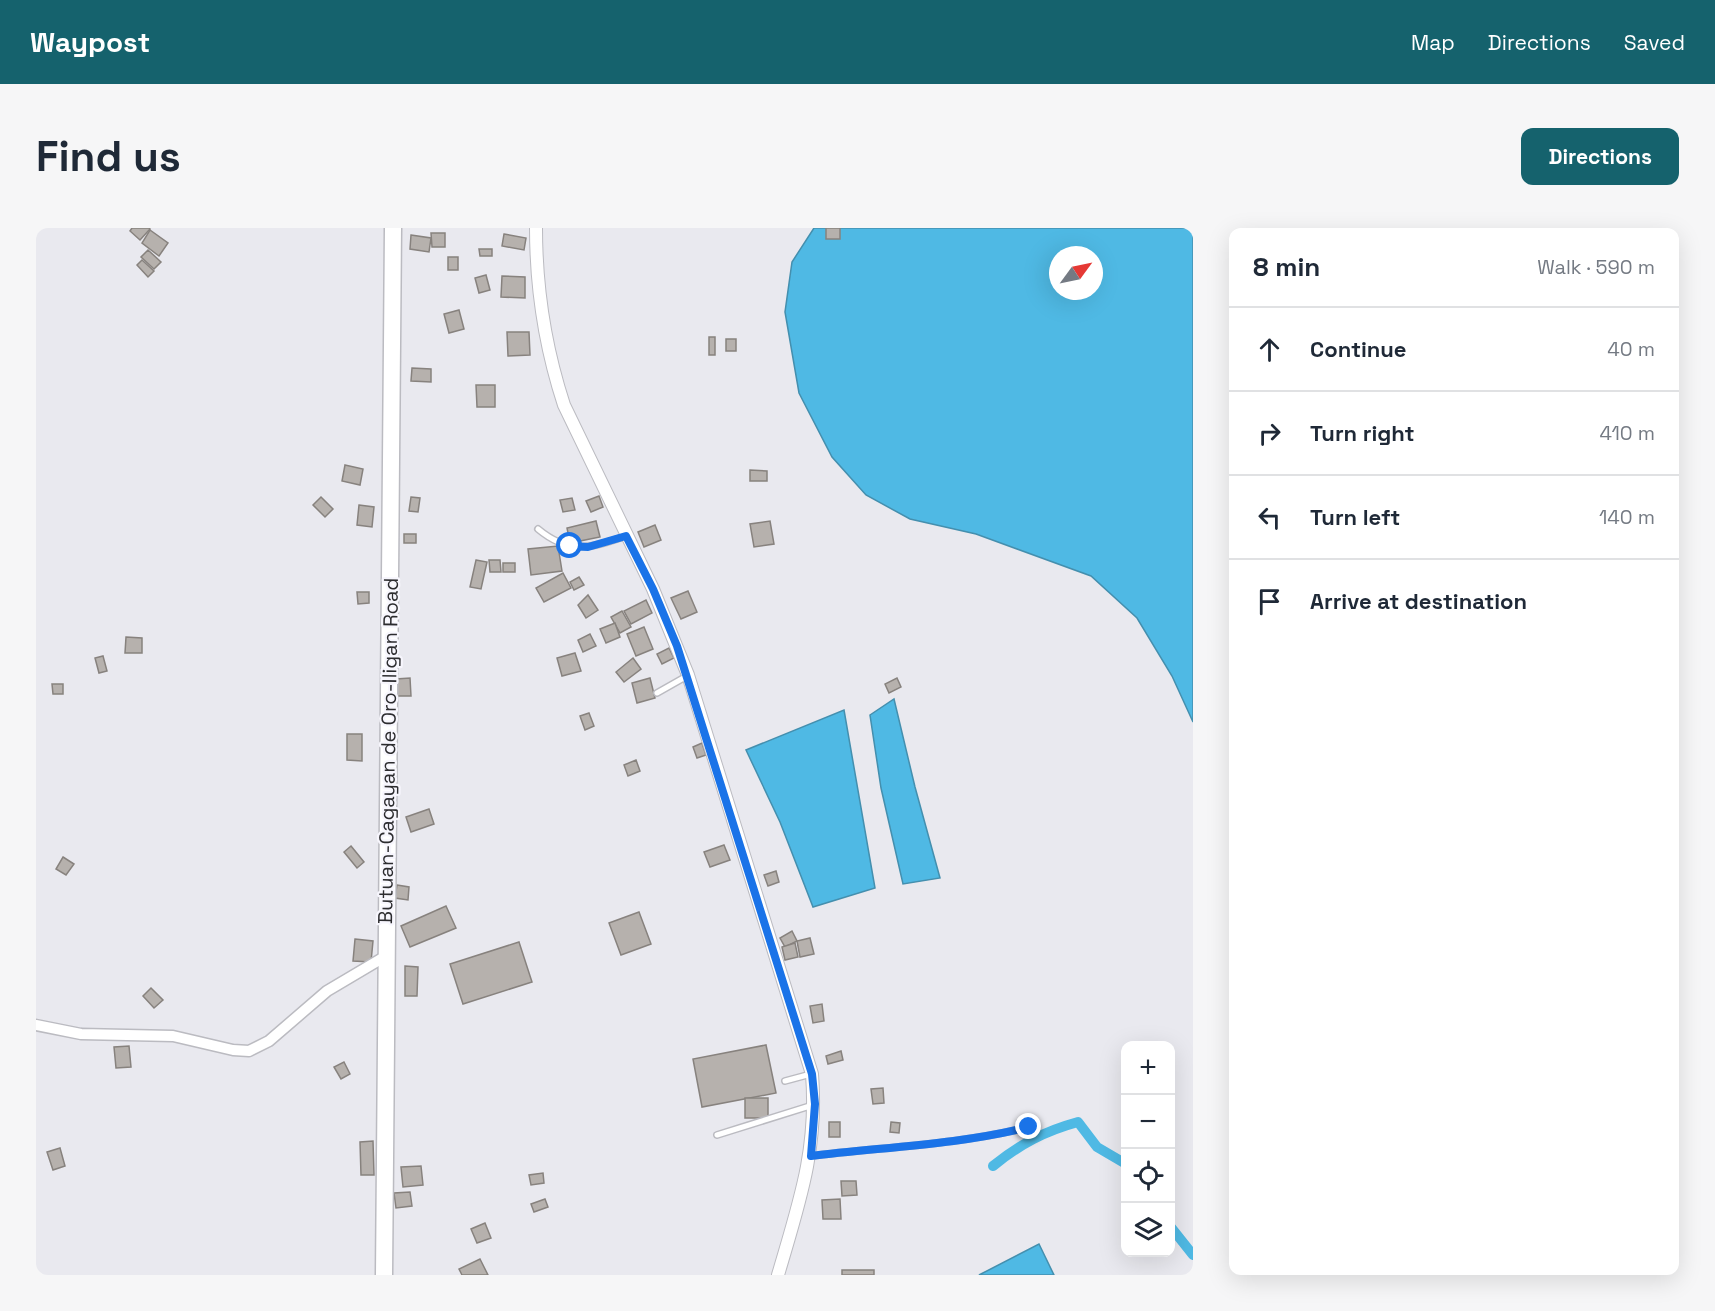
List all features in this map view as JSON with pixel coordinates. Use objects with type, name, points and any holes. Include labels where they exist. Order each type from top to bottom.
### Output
[{"type":"highway","name":"Butuan-Cagayan de Oro-Iligan Road","points":[[384,1275],[393,228]]},
{"type":"street","points":[[536,228],[536,261],[542,315],[555,377],[564,405],[653,589],[688,675],[812,1074],[815,1104],[811,1156],[806,1183],[778,1275]]},
{"type":"street","points":[[36,1025],[81,1034],[173,1036],[233,1050],[249,1051],[269,1041],[327,991],[386,956]]},
{"type":"lane","points":[[538,529],[554,540],[580,549],[626,536]]},
{"type":"lane","points":[[657,693],[688,675]]},
{"type":"lane","points":[[785,1081],[812,1074]]},
{"type":"lane","points":[[717,1135],[815,1104]]},
{"type":"lane","points":[[811,1156],[943,1144],[989,1137],[1029,1127]]},
{"type":"water","points":[[814,228],[1193,228],[1193,722],[1172,676],[1137,618],[1091,576],[976,534],[910,519],[866,495],[832,457],[799,393],[785,312],[792,262]]},
{"type":"water","points":[[894,699],[940,878],[903,884],[881,788],[870,715]]},
{"type":"water","points":[[844,710],[875,888],[813,907],[780,822],[746,750]]},
{"type":"water","points":[[1039,1244],[1054,1275],[979,1275]]},
{"type":"building","points":[[132,228],[150,229],[140,240],[130,231]]},
{"type":"building","points":[[826,228],[840,228],[840,239],[826,239]]},
{"type":"building","points":[[150,230],[168,243],[159,256],[142,243]]},
{"type":"building","points":[[431,233],[445,233],[445,247],[432,247]]},
{"type":"building","points":[[504,234],[526,238],[524,250],[502,246]]},
{"type":"building","points":[[411,235],[431,238],[429,252],[410,249]]},
{"type":"building","points":[[479,249],[492,249],[492,256],[480,256]]},
{"type":"building","points":[[148,250],[161,262],[154,269],[141,257]]},
{"type":"building","points":[[448,257],[458,257],[458,270],[448,270]]},
{"type":"building","points":[[142,260],[154,271],[148,277],[137,265]]},
{"type":"building","points":[[486,275],[490,290],[479,293],[475,278]]},
{"type":"building","points":[[502,276],[525,277],[525,298],[501,297]]},
{"type":"building","points":[[459,310],[464,329],[449,333],[444,314]]},
{"type":"building","points":[[507,332],[529,332],[530,355],[508,356]]},
{"type":"building","points":[[709,337],[715,337],[715,355],[709,355]]},
{"type":"building","points":[[726,339],[736,339],[736,351],[726,351]]},
{"type":"building","points":[[412,368],[431,369],[431,382],[411,381]]},
{"type":"building","points":[[476,385],[495,385],[495,407],[477,407]]},
{"type":"building","points":[[345,465],[363,469],[360,485],[342,481]]},
{"type":"building","points":[[750,470],[767,471],[767,481],[750,481]]},
{"type":"building","points":[[599,496],[603,507],[591,512],[586,501]]},
{"type":"building","points":[[321,497],[333,509],[325,517],[313,505]]},
{"type":"building","points":[[411,497],[420,498],[418,512],[409,511]]},
{"type":"building","points":[[572,498],[575,510],[563,512],[560,500]]},
{"type":"building","points":[[359,505],[374,507],[372,527],[357,525]]},
{"type":"building","points":[[596,521],[600,537],[570,543],[567,528]]},
{"type":"building","points":[[770,521],[774,544],[754,547],[750,524]]},
{"type":"building","points":[[655,525],[661,540],[644,547],[638,532]]},
{"type":"building","points":[[404,534],[416,534],[416,543],[404,543]]},
{"type":"building","points":[[558,546],[562,571],[531,575],[528,549]]},
{"type":"building","points":[[476,560],[487,562],[481,589],[470,587]]},
{"type":"building","points":[[489,560],[500,560],[501,572],[490,572]]},
{"type":"building","points":[[503,563],[515,563],[515,572],[503,572]]},
{"type":"building","points":[[563,573],[571,588],[544,602],[536,588]]},
{"type":"building","points":[[579,577],[584,585],[574,590],[570,582]]},
{"type":"building","points":[[688,591],[697,612],[681,619],[671,598]]},
{"type":"building","points":[[357,592],[369,592],[369,603],[358,604]]},
{"type":"building","points":[[588,595],[598,610],[586,618],[578,605]]},
{"type":"building","points":[[646,600],[652,613],[631,624],[624,611]]},
{"type":"building","points":[[622,611],[631,627],[620,633],[611,617]]},
{"type":"building","points":[[615,623],[620,637],[606,643],[600,629]]},
{"type":"building","points":[[644,627],[653,649],[636,656],[627,634]]},
{"type":"building","points":[[590,634],[596,646],[583,652],[578,640]]},
{"type":"building","points":[[126,637],[142,638],[142,653],[125,653]]},
{"type":"building","points":[[669,648],[674,658],[662,664],[657,654]]},
{"type":"building","points":[[575,653],[581,671],[562,676],[557,658]]},
{"type":"building","points":[[103,656],[107,671],[99,673],[95,658]]},
{"type":"building","points":[[633,658],[641,669],[624,682],[616,672]]},
{"type":"building","points":[[410,678],[411,696],[397,696],[396,679]]},
{"type":"building","points":[[650,678],[655,698],[637,703],[632,683]]},
{"type":"building","points":[[897,678],[901,687],[889,693],[885,684]]},
{"type":"building","points":[[52,684],[63,684],[63,694],[53,694]]},
{"type":"building","points":[[589,713],[594,726],[585,730],[580,716]]},
{"type":"building","points":[[347,734],[362,734],[362,761],[347,760]]},
{"type":"building","points":[[702,743],[706,755],[697,758],[693,747]]},
{"type":"building","points":[[636,760],[640,771],[628,776],[624,765]]},
{"type":"building","points":[[429,809],[434,824],[411,832],[406,817]]},
{"type":"building","points":[[724,845],[730,860],[710,867],[704,852]]},
{"type":"building","points":[[351,846],[364,862],[357,868],[344,852]]},
{"type":"building","points":[[63,857],[74,864],[66,875],[56,869]]},
{"type":"building","points":[[776,871],[779,882],[768,886],[764,875]]},
{"type":"building","points":[[397,885],[409,887],[408,900],[395,898]]},
{"type":"building","points":[[446,906],[456,928],[410,947],[401,926]]},
{"type":"building","points":[[639,912],[651,944],[621,955],[609,923]]},
{"type":"building","points":[[792,931],[797,941],[785,947],[780,938]]},
{"type":"building","points":[[810,938],[814,954],[800,957],[797,941]]},
{"type":"building","points":[[355,939],[373,941],[371,962],[353,961]]},
{"type":"building","points":[[519,942],[532,982],[463,1004],[450,964]]},
{"type":"building","points":[[795,943],[798,957],[785,960],[782,947]]},
{"type":"building","points":[[405,966],[418,967],[417,996],[405,996]]},
{"type":"building","points":[[151,988],[163,1000],[154,1008],[143,996]]},
{"type":"building","points":[[822,1004],[824,1021],[813,1023],[810,1006]]},
{"type":"building","points":[[766,1045],[776,1093],[702,1107],[693,1059]]},
{"type":"building","points":[[129,1046],[131,1067],[116,1068],[114,1047]]},
{"type":"building","points":[[841,1051],[843,1060],[828,1064],[826,1056]]},
{"type":"building","points":[[344,1062],[350,1074],[341,1079],[334,1067]]},
{"type":"building","points":[[883,1088],[884,1103],[873,1104],[871,1089]]},
{"type":"building","points":[[745,1098],[768,1098],[768,1118],[745,1118]]},
{"type":"building","points":[[829,1122],[840,1122],[840,1137],[829,1137]]},
{"type":"building","points":[[891,1122],[900,1123],[899,1133],[890,1132]]},
{"type":"building","points":[[373,1141],[374,1175],[361,1175],[360,1142]]},
{"type":"building","points":[[60,1148],[65,1166],[53,1170],[47,1152]]},
{"type":"building","points":[[421,1166],[423,1185],[403,1187],[401,1167]]},
{"type":"building","points":[[543,1173],[544,1183],[531,1185],[529,1175]]},
{"type":"building","points":[[841,1181],[856,1181],[857,1195],[842,1196]]},
{"type":"building","points":[[410,1192],[412,1206],[396,1208],[394,1193]]},
{"type":"building","points":[[545,1199],[548,1207],[534,1212],[531,1204]]},
{"type":"building","points":[[840,1199],[841,1219],[823,1219],[822,1200]]},
{"type":"building","points":[[485,1223],[491,1238],[477,1243],[471,1229]]},
{"type":"building","points":[[480,1259],[488,1275],[462,1275],[459,1269]]},
{"type":"building","points":[[842,1270],[874,1270],[874,1275],[842,1275]]},
{"type":"waterway","points":[[993,1166],[1033,1139],[1078,1122],[1097,1147],[1121,1161]]},
{"type":"waterway","points":[[1175,1232],[1193,1255]]},
{"type":"route","points":[[570,546],[580,549],[626,536],[653,589],[677,646],[805,1047],[812,1074],[815,1104],[811,1156],[943,1144],[989,1137],[1029,1127]]}]
